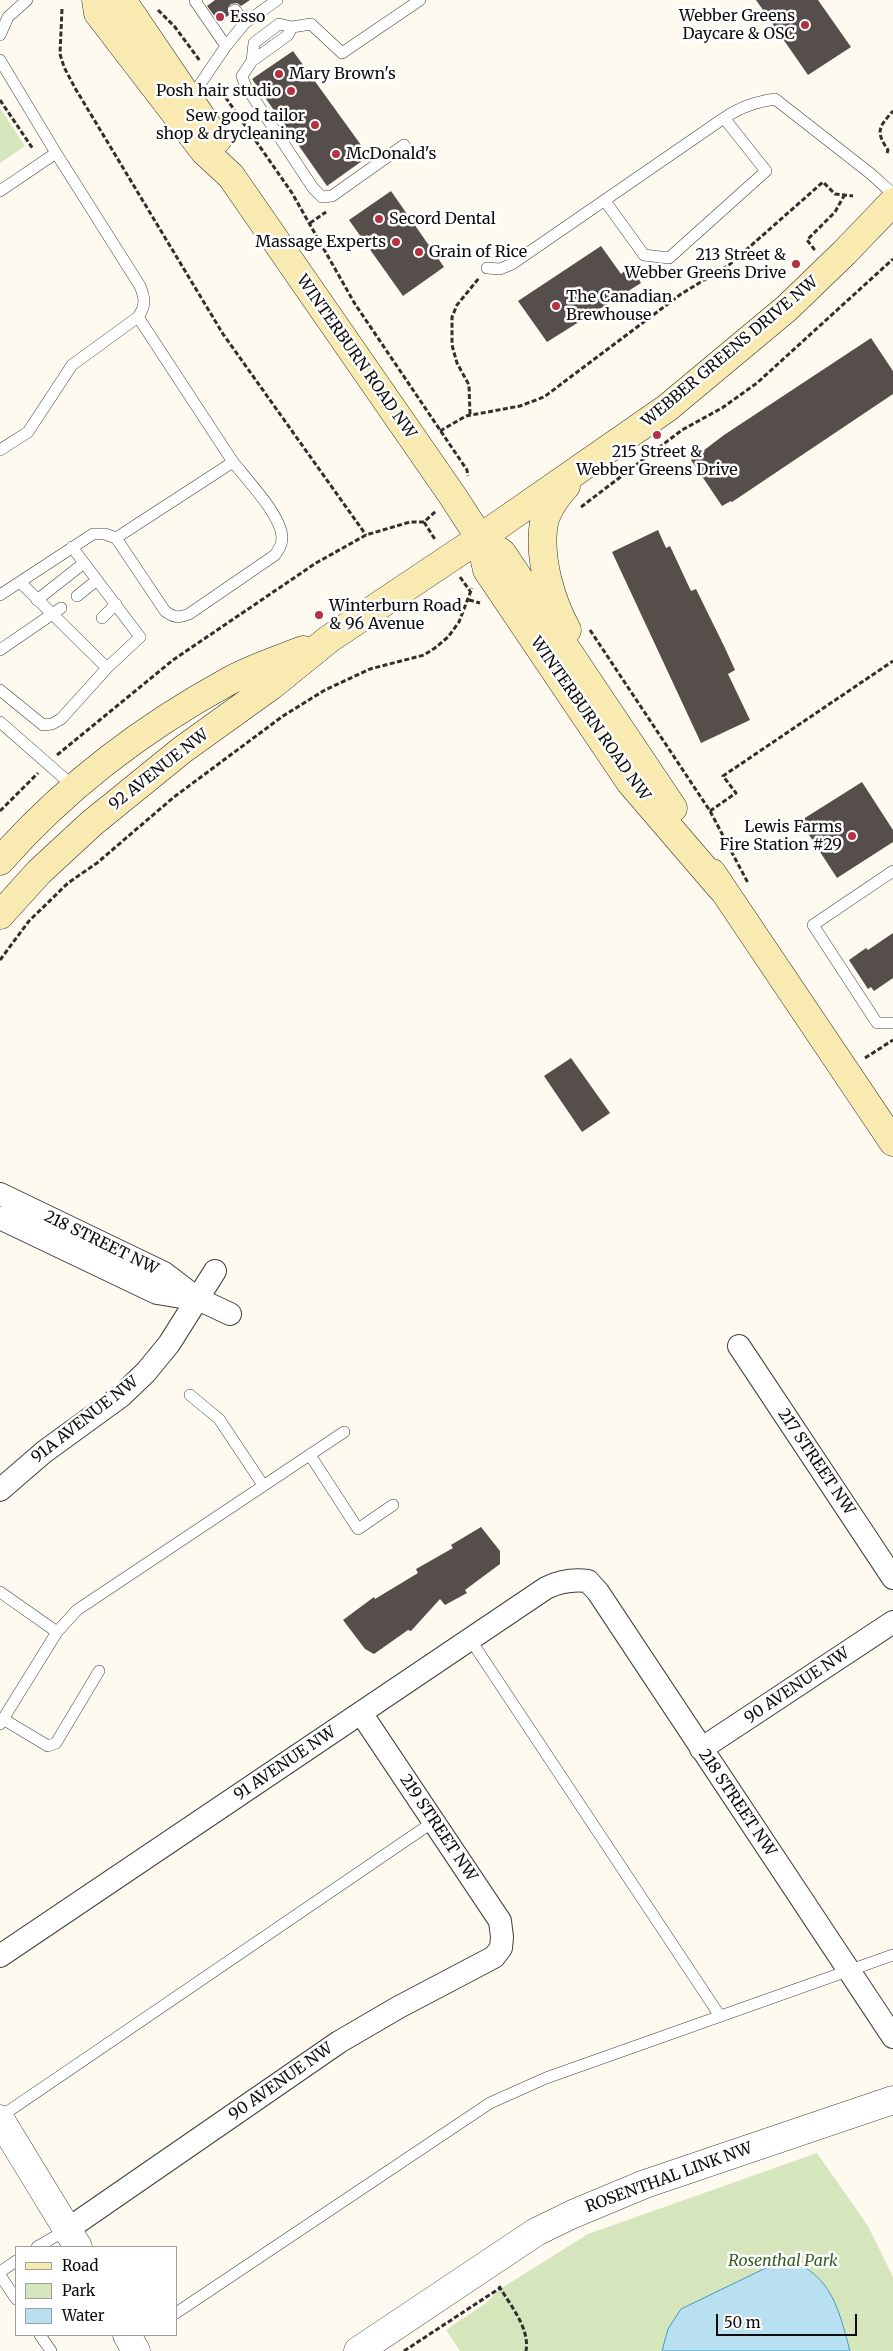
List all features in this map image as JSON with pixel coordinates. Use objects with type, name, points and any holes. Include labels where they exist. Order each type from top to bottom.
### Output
[{"type":"main road","name":"WINTERBURN ROAD NW","points":[[96,0],[98,13],[198,144],[231,176],[452,495],[480,538],[487,570],[630,782],[721,888]]},
{"type":"main road","name":"WINTERBURN ROAD NW","points":[[122,0],[218,142],[231,176]]},
{"type":"main road","name":"WEBBER GREENS DRIVE NW","points":[[480,538],[667,408],[787,308],[844,254],[893,202]]},
{"type":"main road","points":[[581,468],[554,499],[546,516],[542,528],[543,552],[552,594],[562,621],[578,650],[601,702]]},
{"type":"main road","name":"WINTERBURN ROAD NW","points":[[480,538],[502,553],[672,807],[721,888],[893,1142]]},
{"type":"main road","name":"92 AVENUE NW","points":[[0,915],[39,872],[106,811],[182,750],[271,686],[329,639],[480,538]]},
{"type":"main road","name":"92 AVENUE NW","points":[[0,861],[21,837],[73,786],[162,721],[230,680],[329,639]]},
{"type":"street","name":"218 STREET NW","points":[[0,1194],[164,1273],[198,1299],[230,1314]]},
{"type":"street","name":"218 STREET NW","points":[[0,1218],[157,1293],[198,1299]]},
{"type":"street","name":"91A AVENUE NW","points":[[0,1490],[44,1452],[121,1396],[146,1372],[169,1344],[215,1271]]},
{"type":"street","name":"217 STREET NW","points":[[740,1346],[893,1578]]},
{"type":"street","name":"218 STREET NW","points":[[573,1580],[588,1581],[598,1592],[893,2037]]},
{"type":"street","name":"91 AVENUE NW","points":[[0,1956],[546,1588],[557,1583],[573,1580]]},
{"type":"street","name":"90 AVENUE NW","points":[[701,1749],[893,1622]]},
{"type":"street","name":"219 STREET NW","points":[[361,1713],[500,1921],[501,1948]]},
{"type":"street","name":"90 AVENUE NW","points":[[73,2238],[339,2042],[469,1969],[485,1963],[494,1957],[501,1948]]},
{"type":"street","name":"ROSENTHAL LINK NW","points":[[358,2351],[492,2277],[536,2232],[645,2184],[893,2100]]},
{"type":"street","points":[[0,2118],[73,2238]]},
{"type":"lane","points":[[0,35],[8,18],[27,0]]},
{"type":"lane","points":[[197,0],[195,1],[226,46]]},
{"type":"lane","points":[[190,100],[226,46],[245,23],[262,4],[277,0]]},
{"type":"lane","points":[[404,145],[332,196],[322,197],[313,188],[245,85],[242,76],[252,61],[288,35],[292,27],[311,24],[342,53],[420,0]]},
{"type":"lane","points":[[235,10],[245,23]]},
{"type":"lane","points":[[0,60],[145,297],[144,308],[138,317],[72,365],[28,432],[0,450]]},
{"type":"lane","points":[[487,268],[500,269],[512,264],[742,107],[775,99],[871,174],[893,194]]},
{"type":"lane","points":[[605,201],[644,255],[669,258],[766,171],[724,118]]},
{"type":"lane","points":[[0,191],[56,153]]},
{"type":"lane","points":[[0,595],[93,534],[105,534],[116,538],[165,611],[172,616],[180,617],[189,614],[275,555],[281,546],[282,536],[277,522],[233,462],[138,317]]},
{"type":"lane","points":[[116,538],[233,462]]},
{"type":"lane","points":[[0,690],[43,725],[52,724],[61,719],[107,668],[140,637],[72,547]]},
{"type":"lane","points":[[37,600],[84,563]]},
{"type":"lane","points":[[77,596],[98,580]]},
{"type":"lane","points":[[20,582],[37,600],[57,612],[79,640],[107,668]]},
{"type":"lane","points":[[102,618],[116,604]]},
{"type":"lane","points":[[0,650],[57,612]]},
{"type":"lane","points":[[79,640],[88,632]]},
{"type":"lane","points":[[0,722],[73,786]]},
{"type":"lane","points":[[893,871],[813,925],[877,1023],[893,1023]]},
{"type":"lane","points":[[190,1395],[219,1419],[263,1485]]},
{"type":"lane","points":[[99,1671],[56,1743],[48,1746],[2,1721],[58,1632],[77,1610],[344,1432]]},
{"type":"lane","points":[[310,1455],[358,1528],[393,1505]]},
{"type":"lane","points":[[0,1592],[58,1632]]},
{"type":"lane","points":[[470,1640],[720,2016]]},
{"type":"lane","points":[[0,2118],[433,1822]]},
{"type":"lane","points":[[178,2312],[490,2104],[546,2078],[893,1954]]},
{"type":"lane","points":[[41,2246],[73,2238]]},
{"type":"lane","points":[[15,2262],[0,2274],[15,2298]]},
{"type":"lane","points":[[41,2336],[51,2351]]},
{"type":"path","points":[[155,8],[175,27],[292,193],[346,290],[467,470],[469,479]]},
{"type":"path","points":[[62,9],[60,54],[64,67],[75,88],[223,334],[366,535]]},
{"type":"path","points":[[0,100],[33,149]]},
{"type":"path","points":[[887,153],[888,150],[879,132],[881,125],[893,110]]},
{"type":"path","points":[[440,431],[470,414],[520,406],[544,397],[681,294],[729,265],[823,182],[835,194],[853,196]]},
{"type":"path","points":[[810,254],[814,249],[807,240],[835,212],[845,194]]},
{"type":"path","points":[[574,512],[592,496],[682,430],[722,408],[757,383],[893,259]]},
{"type":"path","points":[[470,414],[469,386],[457,363],[452,345],[452,317],[457,305],[487,268]]},
{"type":"path","points":[[67,746],[174,660],[316,563],[366,535],[410,522],[424,522]]},
{"type":"path","points":[[0,960],[29,921],[68,883],[97,864],[174,797],[283,716],[324,690],[370,669],[424,655],[434,648],[448,637],[459,622],[467,606],[470,591]]},
{"type":"path","points":[[586,622],[607,658],[710,811],[750,886]]},
{"type":"path","points":[[710,811],[736,793],[723,776],[893,662]]},
{"type":"path","points":[[0,811],[32,779]]},
{"type":"path","points":[[865,1058],[893,1040]]},
{"type":"path","points":[[860,1050],[870,1065]]},
{"type":"path","points":[[404,2351],[492,2277],[521,2325],[525,2336],[526,2351]]},
{"type":"green space","points":[[0,108],[25,146],[0,163]]},
{"type":"green space","name":"Rosenthal Park","points":[[817,2153],[868,2226],[893,2277],[893,2351],[460,2351],[446,2330],[486,2303],[500,2289],[588,2234]]},
{"type":"water","points":[[788,2260],[803,2266],[815,2274],[824,2284],[837,2308],[850,2351],[662,2351],[668,2329],[681,2309],[776,2263]]},
{"type":"building","name":"Esso","points":[[215,0],[250,0],[241,6],[237,3],[231,4],[228,8],[229,15],[219,22],[207,6]]},
{"type":"building","name":"Webber Greens Daycare & OSC","points":[[756,0],[818,0],[851,47],[808,75]]},
{"type":"building","points":[[293,51],[369,156],[327,186],[252,79]]},
{"type":"building","points":[[391,191],[444,267],[403,296],[349,220]]},
{"type":"building","name":"The Canadian Brewhouse","points":[[601,246],[621,274],[631,266],[641,283],[547,342],[518,301]]},
{"type":"building","points":[[871,338],[893,371],[893,394],[732,502],[722,506],[691,460],[724,435]]},
{"type":"building","points":[[658,530],[666,548],[670,546],[691,591],[696,589],[725,648],[735,670],[728,674],[750,720],[701,743],[612,552]]},
{"type":"building","name":"Lewis Farms Fire Station #29","points":[[862,782],[893,830],[893,842],[837,878],[800,821]]},
{"type":"building","points":[[893,933],[893,978],[874,991],[871,987],[868,989],[849,960]]},
{"type":"building","points":[[571,1058],[610,1113],[582,1132],[544,1076]]},
{"type":"building","points":[[481,1527],[500,1551],[500,1564],[465,1590],[467,1593],[445,1605],[440,1599],[411,1631],[408,1630],[374,1654],[365,1649],[343,1620],[374,1597],[375,1599],[418,1573],[416,1569],[453,1548],[451,1545]]},
{"type":"place","name":"Esso","points":[[220,17]]},
{"type":"place","name":"Webber Greens Daycare & OSC","points":[[805,25]]},
{"type":"place","name":"Mary Brown's","points":[[279,74]]},
{"type":"place","name":"Posh hair studio","points":[[291,91]]},
{"type":"place","name":"Sew good tailor shop & drycleaning","points":[[315,125]]},
{"type":"place","name":"McDonald's","points":[[336,154]]},
{"type":"place","name":"Secord Dental","points":[[379,219]]},
{"type":"place","name":"Massage Experts","points":[[396,242]]},
{"type":"place","name":"Grain of Rice","points":[[419,252]]},
{"type":"place","name":"213 Street & Webber Greens Drive","points":[[796,264]]},
{"type":"place","name":"The Canadian Brewhouse","points":[[556,306]]},
{"type":"place","name":"215 Street & Webber Greens Drive","points":[[657,435]]},
{"type":"place","name":"Winterburn Road & 96 Avenue","points":[[319,615]]},
{"type":"place","name":"Lewis Farms Fire Station #29","points":[[852,836]]}]
